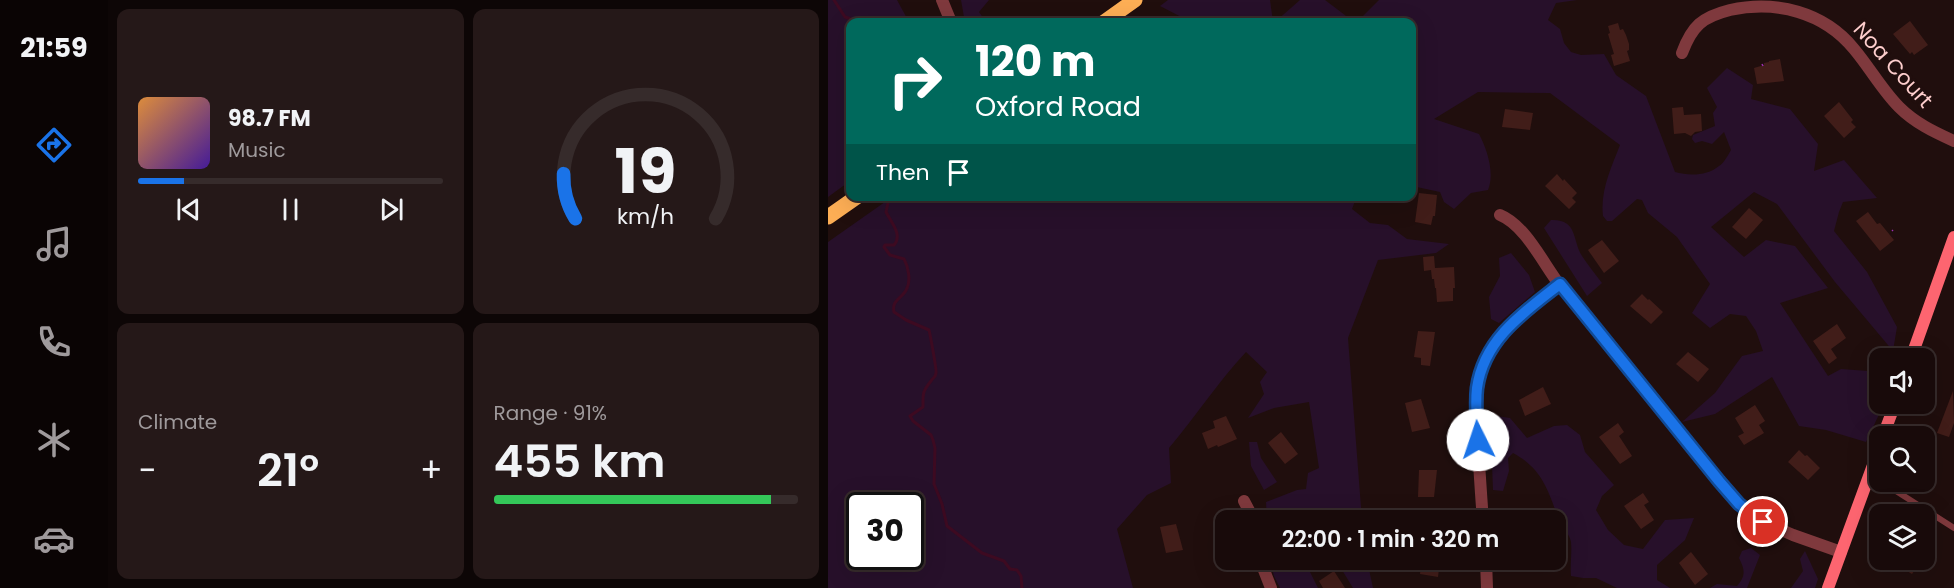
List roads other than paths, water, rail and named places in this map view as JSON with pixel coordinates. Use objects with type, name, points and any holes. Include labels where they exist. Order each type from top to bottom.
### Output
[{"type":"main road","points":[[1110,18],[1136,0]]},
{"type":"main road","points":[[828,217],[851,201]]},
{"type":"street","points":[[942,0],[949,18]]},
{"type":"street","name":"Noa Court","points":[[1682,53],[1688,36],[1694,28],[1720,13],[1763,5],[1801,11],[1828,25],[1843,37],[1856,50],[1889,96],[1910,117],[1954,141]]},
{"type":"street","points":[[1500,215],[1512,221],[1522,232],[1560,284],[1739,504],[1769,525],[1841,552]]},
{"type":"street","points":[[1915,348],[1954,237]]},
{"type":"street","points":[[1482,510],[1476,410],[1476,391],[1481,371],[1486,358],[1512,322],[1560,284]]},
{"type":"street","points":[[1828,588],[1841,552],[1870,492]]},
{"type":"street","points":[[1244,501],[1249,510]]},
{"type":"street","points":[[1264,570],[1271,588]]},
{"type":"street","points":[[1486,570],[1487,588]]},
{"type":"lane","points":[[1899,492],[1954,528]]},
{"type":"waterway","points":[[834,0],[848,18]]},
{"type":"waterway","points":[[888,203],[886,212],[897,237],[894,245],[884,247],[890,255],[904,259],[909,277],[905,291],[894,304],[894,312],[929,330],[932,345],[936,375],[925,391],[923,407],[910,416],[931,435],[933,440],[935,448],[934,484],[947,526],[982,553],[1004,561],[1010,569],[1017,570],[1021,576],[1022,588]]}]
